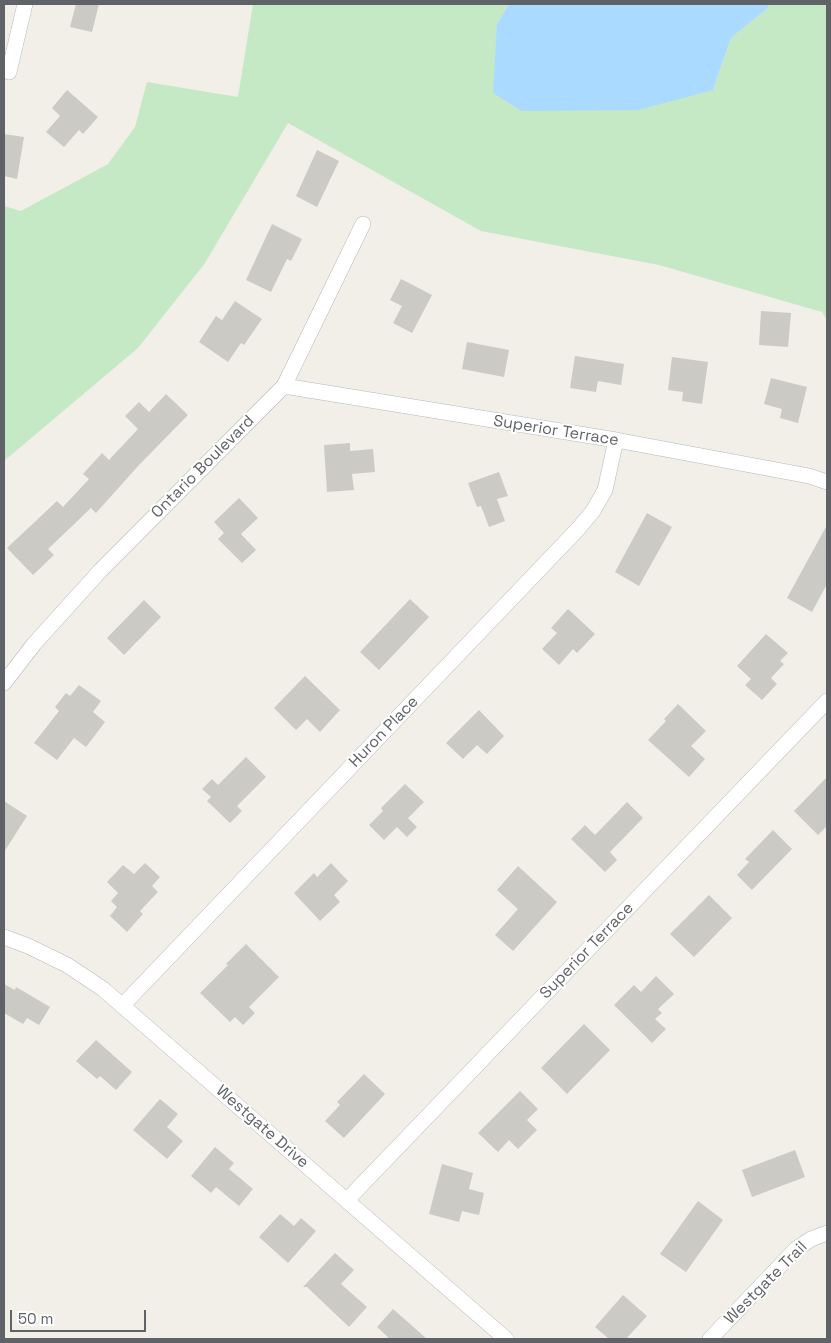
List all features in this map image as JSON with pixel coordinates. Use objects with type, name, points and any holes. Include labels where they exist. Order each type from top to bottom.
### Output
[{"type":"street","points":[[9,72],[25,4]]},
{"type":"street","name":"Ontario Boulevard","points":[[4,683],[34,644],[100,571],[284,386],[363,224]]},
{"type":"street","name":"Superior Terrace","points":[[284,386],[616,440],[809,476],[827,482]]},
{"type":"street","name":"Huron Place","points":[[122,1006],[594,511],[605,490],[616,440]]},
{"type":"street","name":"Superior Terrace","points":[[347,1200],[827,701]]},
{"type":"street","name":"Westgate Drive","points":[[4,937],[28,946],[67,965],[103,989],[506,1339]]},
{"type":"street","name":"Westgate Trail","points":[[710,1339],[796,1249],[811,1239],[827,1233]]},
{"type":"green space","points":[[253,4],[509,4],[497,24],[713,90],[731,38],[768,8],[768,4],[827,4],[827,320],[822,312],[659,265],[481,231],[288,123],[205,263],[138,348],[4,461],[4,206],[21,211],[108,164],[135,127],[147,82],[238,97]]},
{"type":"water","points":[[509,4],[768,4],[768,8],[731,38],[713,90],[638,110],[522,111],[493,93],[497,24]]},
{"type":"building","points":[[76,4],[99,4],[92,32],[70,27]]},
{"type":"building","points":[[67,90],[98,117],[83,134],[79,130],[64,147],[46,132],[60,116],[52,108]]},
{"type":"building","points":[[4,134],[24,137],[17,179],[4,176]]},
{"type":"building","points":[[317,150],[339,161],[317,207],[296,196]]},
{"type":"building","points":[[272,224],[302,239],[291,261],[287,259],[271,292],[246,280]]},
{"type":"building","points":[[401,279],[432,295],[412,333],[393,323],[402,306],[390,300]]},
{"type":"building","points":[[235,301],[262,319],[244,345],[241,343],[228,362],[199,342],[216,316],[222,320]]},
{"type":"building","points":[[761,311],[791,313],[788,347],[759,345]]},
{"type":"building","points":[[467,342],[509,350],[504,377],[462,369]]},
{"type":"building","points":[[575,356],[624,364],[621,385],[598,381],[596,392],[570,388]]},
{"type":"building","points":[[672,357],[708,362],[702,404],[682,401],[683,392],[668,390]]},
{"type":"building","points":[[771,378],[807,387],[798,423],[780,418],[782,409],[764,404]]},
{"type":"building","points":[[166,394],[188,415],[139,465],[96,513],[91,508],[48,549],[54,555],[33,575],[7,548],[57,501],[63,507],[89,479],[83,474],[102,453],[109,460],[138,429],[125,416],[139,402],[149,412]]},
{"type":"building","points":[[350,443],[350,451],[373,449],[375,472],[352,474],[354,490],[327,492],[324,445]]},
{"type":"building","points":[[499,472],[508,496],[497,499],[505,521],[489,527],[481,506],[477,507],[468,483]]},
{"type":"building","points":[[239,498],[258,518],[241,534],[256,550],[242,563],[218,539],[224,533],[214,522]]},
{"type":"building","points":[[647,513],[672,527],[639,586],[615,572]]},
{"type":"building","points":[[827,525],[827,584],[812,612],[787,598]]},
{"type":"building","points":[[410,599],[429,617],[379,670],[360,652]]},
{"type":"building","points":[[144,600],[161,617],[124,655],[107,638]]},
{"type":"building","points":[[568,609],[595,634],[577,653],[573,649],[559,665],[542,649],[557,633],[551,628]]},
{"type":"building","points":[[766,634],[788,653],[780,661],[784,664],[771,678],[777,684],[762,700],[745,685],[751,679],[737,666]]},
{"type":"building","points":[[305,676],[340,710],[320,732],[307,719],[296,730],[274,708]]},
{"type":"building","points":[[79,685],[101,701],[93,712],[105,722],[86,747],[74,738],[57,760],[34,743],[59,711],[55,707],[66,693],[70,696]]},
{"type":"building","points":[[678,704],[706,731],[691,746],[705,759],[689,777],[648,740],[666,721],[664,719]]},
{"type":"building","points":[[479,710],[504,736],[487,754],[477,745],[463,759],[446,743]]},
{"type":"building","points":[[246,757],[266,777],[237,806],[242,811],[230,823],[207,801],[211,797],[202,789],[212,779],[218,785]]},
{"type":"building","points":[[827,777],[827,826],[818,835],[794,811]]},
{"type":"building","points":[[405,784],[424,802],[408,818],[417,827],[407,837],[397,827],[384,840],[369,825],[383,811],[381,808]]},
{"type":"building","points":[[4,801],[27,816],[4,852]]},
{"type":"building","points":[[627,802],[643,818],[610,852],[617,860],[605,872],[571,839],[585,825],[595,835]]},
{"type":"building","points":[[773,830],[792,849],[752,890],[737,875],[749,862],[745,859]]},
{"type":"building","points":[[145,863],[160,877],[152,886],[158,892],[140,911],[143,914],[127,932],[110,916],[117,907],[111,901],[118,893],[107,882],[123,865],[134,874]]},
{"type":"building","points":[[331,863],[348,881],[334,895],[340,902],[320,921],[294,893],[314,873],[317,877]]},
{"type":"building","points":[[518,866],[557,902],[513,951],[495,935],[518,909],[497,890]]},
{"type":"building","points":[[709,895],[732,918],[694,957],[670,934]]},
{"type":"building","points":[[246,944],[279,977],[249,1007],[255,1013],[243,1025],[235,1017],[230,1022],[200,993]]},
{"type":"building","points":[[656,976],[674,994],[658,1009],[662,1013],[655,1019],[666,1029],[652,1043],[614,1005],[634,985],[641,992]]},
{"type":"building","points":[[4,984],[15,990],[16,987],[50,1007],[39,1025],[27,1018],[23,1024],[4,1013]]},
{"type":"building","points":[[584,1024],[610,1050],[567,1094],[541,1068]]},
{"type":"building","points":[[96,1040],[132,1072],[116,1090],[100,1076],[97,1079],[76,1061]]},
{"type":"building","points":[[364,1074],[385,1094],[344,1138],[325,1121],[340,1105],[337,1102]]},
{"type":"building","points":[[520,1091],[538,1109],[527,1120],[537,1130],[518,1149],[509,1140],[498,1152],[478,1133]]},
{"type":"building","points":[[160,1099],[178,1114],[167,1127],[183,1141],[167,1159],[133,1130]]},
{"type":"building","points":[[215,1147],[234,1163],[229,1169],[253,1189],[239,1206],[216,1187],[211,1193],[191,1176]]},
{"type":"building","points":[[795,1150],[805,1177],[752,1197],[742,1170]]},
{"type":"building","points":[[442,1164],[473,1173],[469,1189],[484,1193],[479,1215],[462,1211],[459,1222],[429,1214]]},
{"type":"building","points":[[698,1201],[723,1220],[686,1272],[660,1254]]},
{"type":"building","points":[[280,1214],[294,1226],[301,1218],[316,1231],[288,1263],[259,1237]]},
{"type":"building","points":[[335,1253],[354,1270],[341,1284],[367,1307],[349,1327],[307,1287],[303,1287]]},
{"type":"building","points":[[623,1295],[647,1316],[626,1339],[609,1339],[595,1327]]},
{"type":"building","points":[[393,1309],[427,1339],[390,1339],[377,1327]]}]
